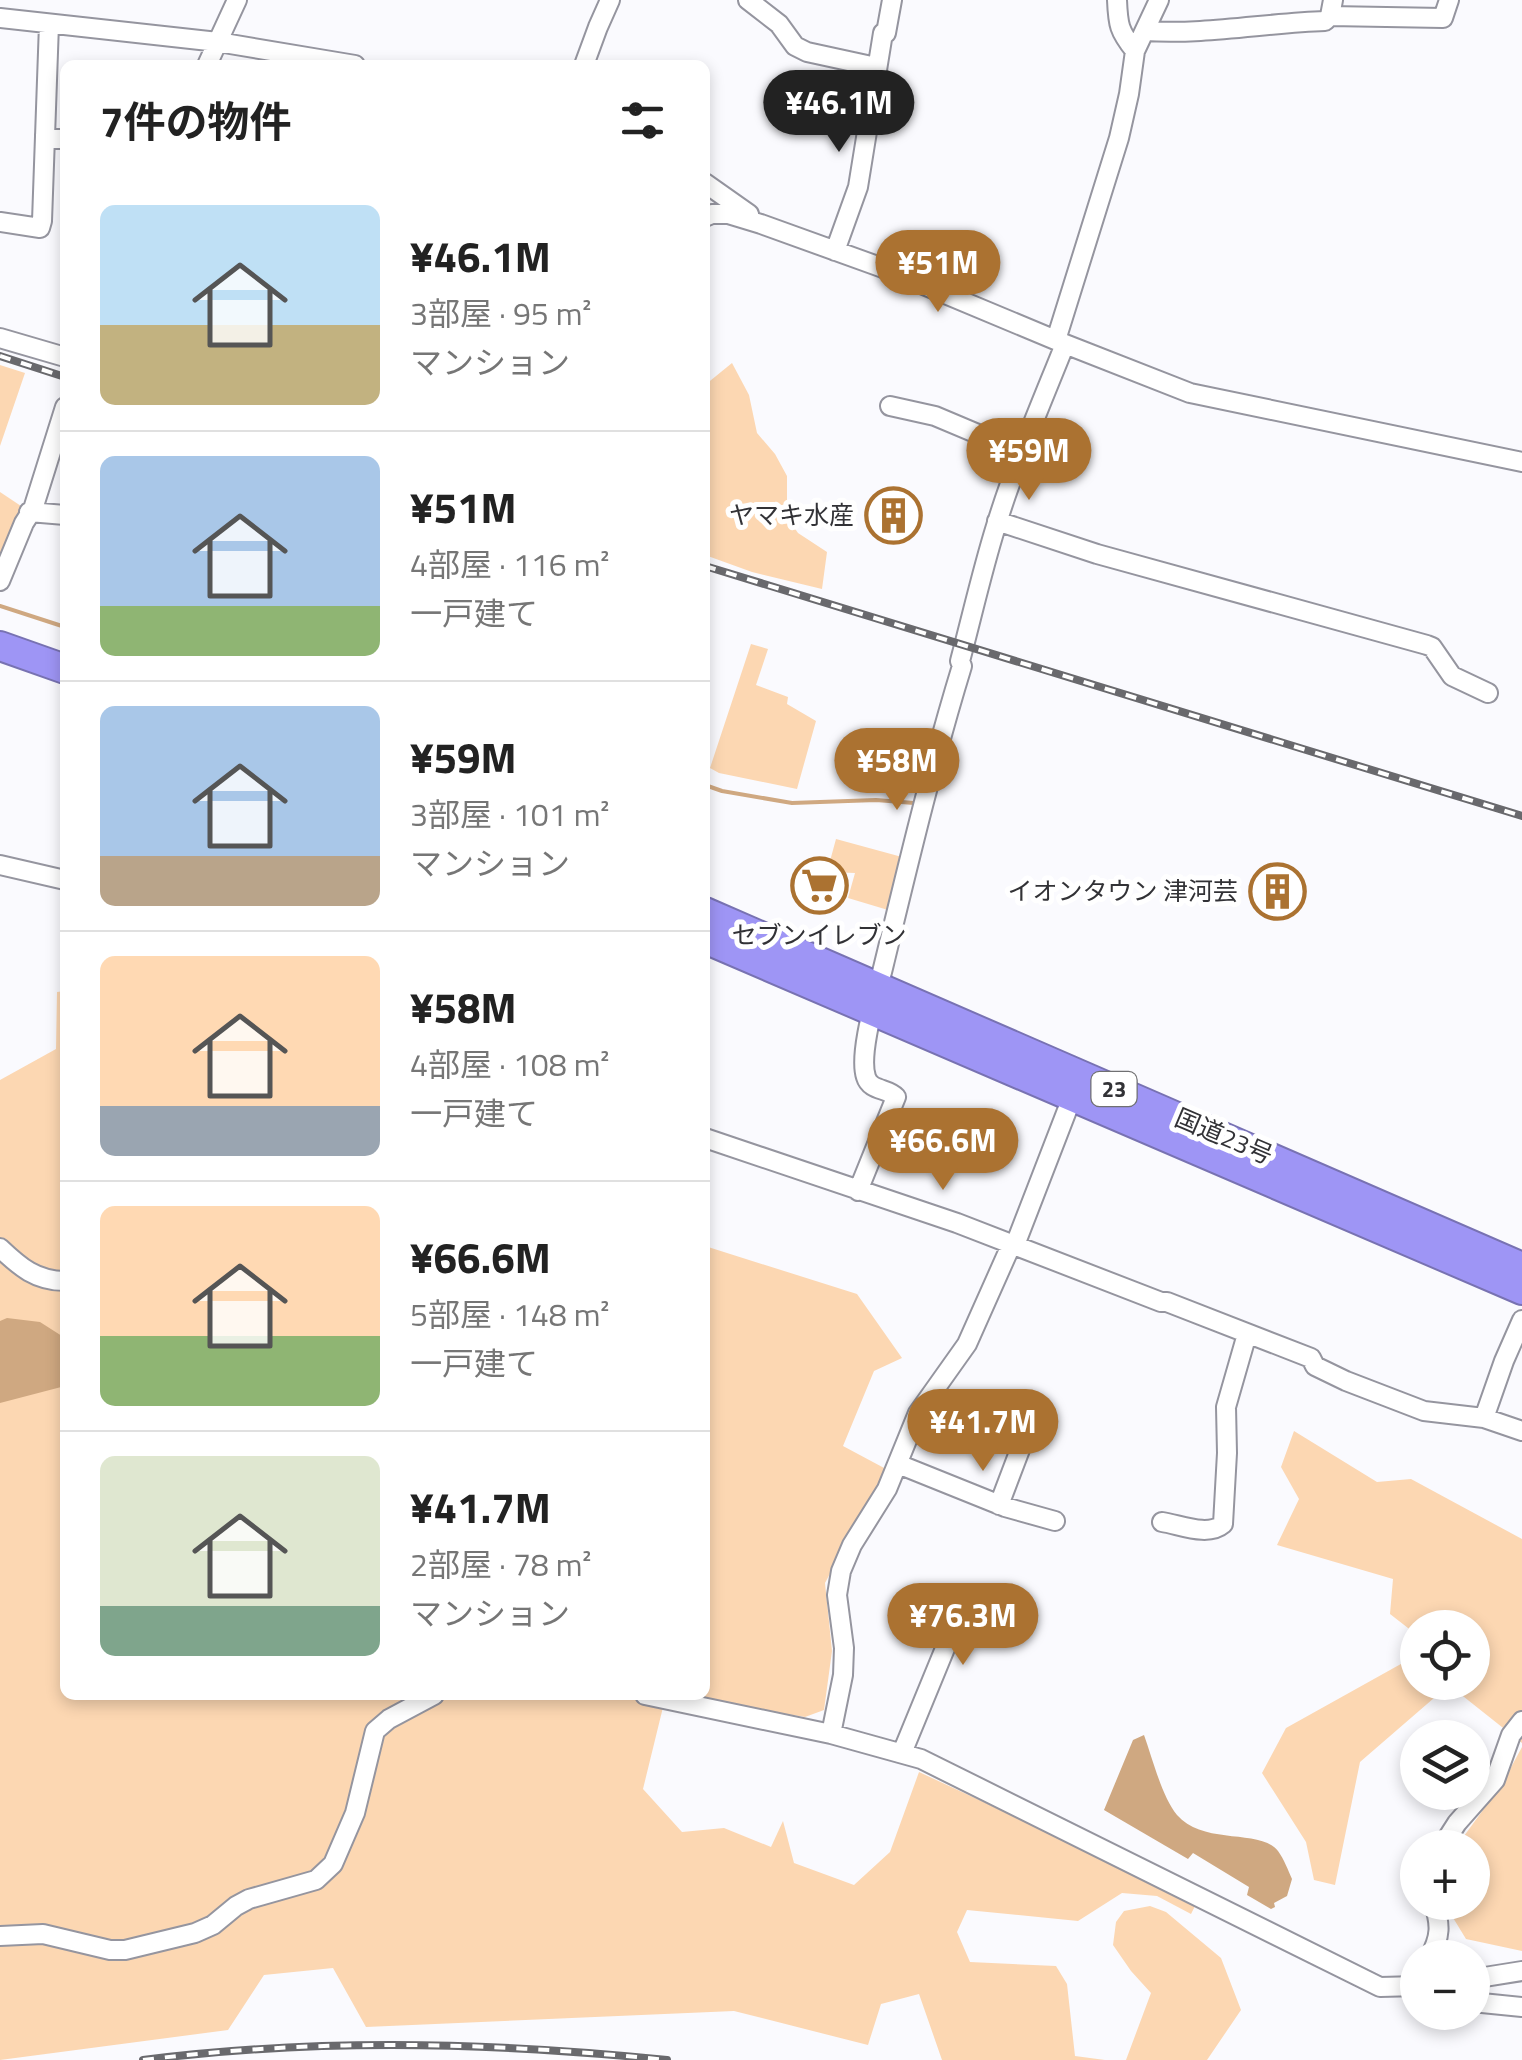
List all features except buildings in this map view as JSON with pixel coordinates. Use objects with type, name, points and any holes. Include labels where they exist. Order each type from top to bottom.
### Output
[{"type":"highway","points":[[0,627],[60,648]]},
{"type":"highway","points":[[0,646],[60,667]]},
{"type":"highway","name":"国道23号","points":[[710,915],[1073,1095],[1522,1290]]},
{"type":"highway","name":"国道23号","points":[[710,940],[875,999],[1522,1266]]},
{"type":"street","points":[[209,60],[237,0]]},
{"type":"street","points":[[586,60],[610,0]]},
{"type":"street","points":[[748,0],[773,8],[795,46],[876,67]]},
{"type":"street","points":[[835,251],[858,187],[876,67],[892,0]]},
{"type":"street","points":[[1118,0],[1118,26],[1135,51]]},
{"type":"street","points":[[858,1191],[896,1097],[871,1085],[866,1075],[875,999],[962,666],[979,583],[1060,342],[1119,138],[1135,51],[1160,0]]},
{"type":"street","points":[[1145,31],[1176,33],[1326,22],[1331,8],[1443,18],[1449,0]]},
{"type":"street","points":[[0,18],[218,42],[325,60]]},
{"type":"street","points":[[0,222],[40,228],[42,221],[49,24]]},
{"type":"street","points":[[45,135],[60,140]]},
{"type":"street","points":[[710,187],[762,224]]},
{"type":"street","points":[[710,215],[728,214],[762,224],[927,285],[1190,393],[1522,462]]},
{"type":"street","points":[[0,338],[60,355]]},
{"type":"street","points":[[890,406],[935,416],[1023,454]]},
{"type":"street","points":[[0,580],[33,509],[60,423]]},
{"type":"street","points":[[29,512],[60,515]]},
{"type":"street","points":[[998,521],[1097,554],[1427,645],[1452,676],[1488,693]]},
{"type":"street","points":[[0,865],[60,879]]},
{"type":"street","points":[[831,1734],[843,1675],[838,1578],[852,1545],[885,1493],[922,1406],[967,1344],[1013,1244],[1073,1095]]},
{"type":"street","points":[[710,1140],[1013,1244],[1311,1358],[1316,1366],[1346,1381],[1424,1411],[1484,1418],[1522,1431]]},
{"type":"street","points":[[0,1248],[31,1274],[60,1281]]},
{"type":"street","points":[[1484,1418],[1522,1320]]},
{"type":"street","points":[[1162,1522],[1208,1530],[1217,1530],[1223,1524],[1226,1407],[1247,1334]]},
{"type":"street","points":[[999,1505],[1024,1438]]},
{"type":"street","points":[[898,1464],[999,1505],[1055,1521]]},
{"type":"street","points":[[902,1753],[953,1630],[926,1624]]},
{"type":"street","points":[[0,1936],[43,1934],[125,1950],[195,1933],[249,1899],[316,1880],[333,1864],[355,1813],[375,1731],[425,1700]]},
{"type":"street","points":[[669,1700],[831,1734],[921,1759],[1380,1987],[1400,1984]]},
{"type":"street","points":[[1454,1830],[1495,1780],[1512,1735],[1522,1721]]},
{"type":"street","points":[[1490,1976],[1522,1971]]},
{"type":"street","points":[[1490,2004],[1522,2007]]},
{"type":"shaded area","points":[[732,363],[749,395],[757,433],[787,476],[787,517],[798,533],[827,552],[822,589],[710,557],[710,381]]},
{"type":"shaded area","points":[[0,365],[25,373],[0,446]]},
{"type":"shaded area","points":[[0,492],[27,510],[0,574]]},
{"type":"shaded area","points":[[751,644],[768,649],[756,685],[788,697],[787,704],[816,721],[797,789],[710,768]]},
{"type":"shaded area","points":[[836,839],[902,857],[888,910],[848,898],[855,873],[827,872]]},
{"type":"shaded area","points":[[60,992],[60,1700],[665,1700],[643,1789],[682,1832],[724,1828],[771,1847],[783,1821],[794,1863],[854,1885],[890,1852],[919,1772],[1196,1904],[1191,1914],[1157,1896],[1122,1893],[1078,1921],[967,1910],[957,1932],[970,1962],[1056,1966],[1067,1984],[1075,2056],[1105,2060],[942,2060],[919,1994],[881,2004],[868,2045],[734,2011],[366,2027],[333,1968],[264,1975],[228,2030],[0,2060],[0,1080],[56,1049]]},
{"type":"shaded area","points":[[710,1248],[857,1294],[902,1358],[874,1371],[843,1446],[886,1469],[825,1583],[832,1651],[824,1710],[805,1717],[702,1700],[710,1700]]},
{"type":"shaded area","points":[[7,1318],[40,1322],[60,1335],[60,1387],[0,1403],[0,1321]]},
{"type":"shaded area","points":[[1294,1431],[1377,1482],[1411,1479],[1522,1539],[1522,1743],[1468,1700],[1490,1700],[1490,1610],[1400,1610],[1400,1622],[1390,1614],[1393,1579],[1277,1545],[1299,1499],[1281,1467]]},
{"type":"shaded area","points":[[1400,1664],[1400,1700],[1432,1700],[1409,1720],[1400,1720],[1400,1727],[1360,1762],[1335,1885],[1314,1880],[1306,1842],[1262,1773],[1286,1728]]},
{"type":"shaded area","points":[[1144,1735],[1162,1788],[1177,1815],[1188,1825],[1258,1840],[1278,1851],[1292,1879],[1287,1896],[1274,1903],[1275,1907],[1271,1909],[1247,1895],[1249,1887],[1193,1853],[1188,1859],[1104,1810],[1133,1740]]},
{"type":"shaded area","points":[[1522,1747],[1522,1951],[1490,1944],[1490,1940],[1466,1939],[1454,1920],[1490,1920],[1490,1830],[1468,1830],[1483,1810],[1490,1810],[1490,1800]]},
{"type":"shaded area","points":[[1150,1906],[1166,1912],[1221,1958],[1241,2010],[1207,2060],[1126,2060],[1151,1993],[1113,1945],[1116,1922],[1124,1911]]},
{"type":"waterway","points":[[0,606],[60,625]]},
{"type":"waterway","points":[[710,787],[792,803],[914,803]]},
{"type":"railway","points":[[0,356],[60,375]]},
{"type":"railway","points":[[710,568],[1522,816]]},
{"type":"railway","points":[[143,2060],[274,2048],[405,2045],[536,2049],[667,2060]]},
{"type":"place","name":"ヤマキ水産","points":[[893,515]]},
{"type":"place","name":"セブンイレブン","points":[[819,886]]},
{"type":"place","name":"イオンタウン 津河芸","points":[[1277,891]]}]
